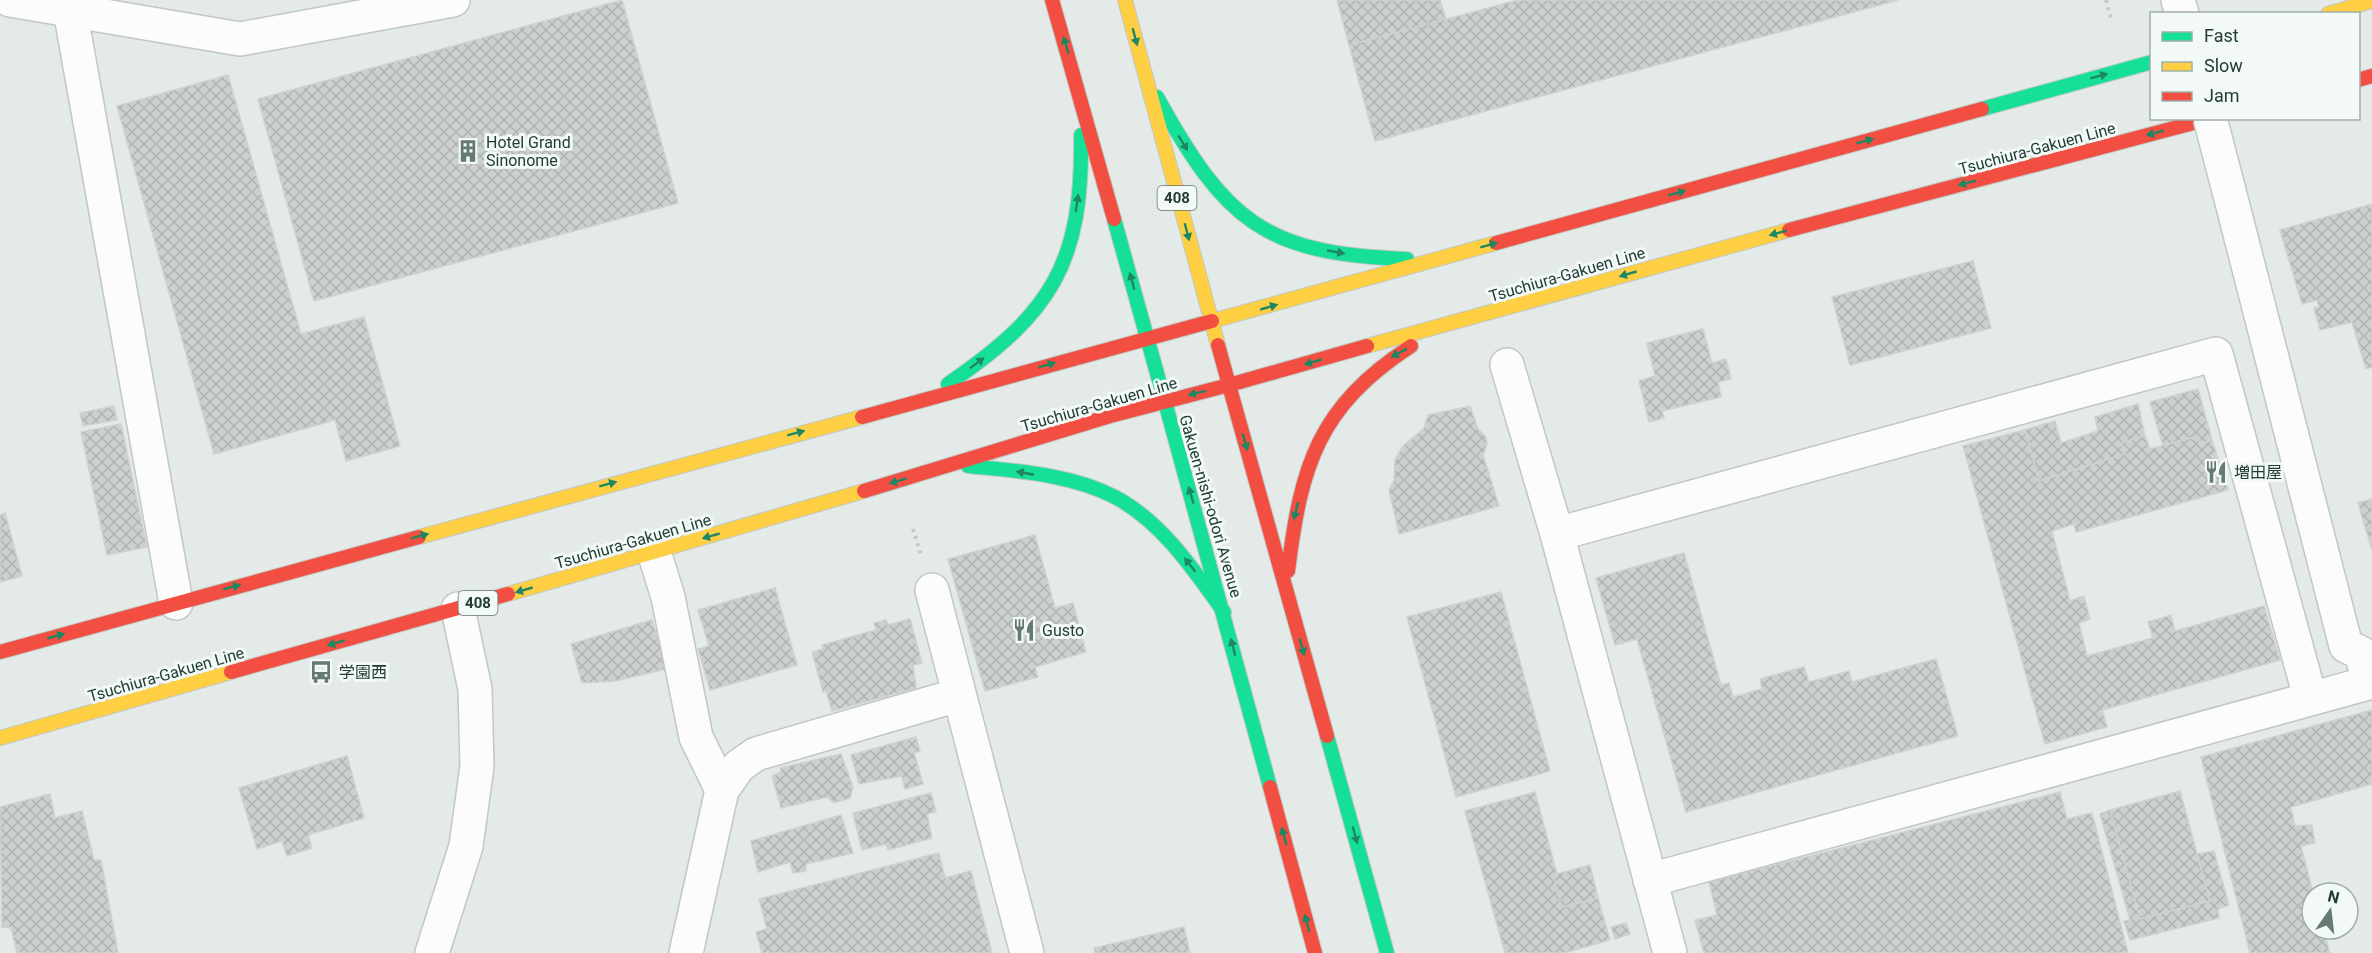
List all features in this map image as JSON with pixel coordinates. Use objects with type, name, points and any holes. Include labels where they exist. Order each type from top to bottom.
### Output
[{"type":"main road","name":"Gakuen-nishi-odori Avenue","points":[[1052,0],[1224,612],[1315,953]]},
{"type":"main road","name":"408","points":[[1125,0],[1229,385]]},
{"type":"main road","points":[[2335,12],[2372,1]]},
{"type":"main road","points":[[0,652],[2150,62]]},
{"type":"main road","points":[[1144,74],[1193,159],[1215,186],[1261,229],[1291,242],[1331,252],[1380,258],[1433,260]]},
{"type":"main road","points":[[930,397],[980,362],[1018,329],[1049,290],[1064,258],[1077,204],[1082,160],[1079,91]]},
{"type":"main road","name":"Tsuchiura-Gakuen Line","points":[[0,738],[458,609],[1165,402],[1696,255],[2203,120]]},
{"type":"main road","points":[[1286,591],[1293,522],[1302,485],[1317,443],[1341,404],[1380,363],[1450,324]]},
{"type":"main road","points":[[1229,385],[1387,953]]},
{"type":"main road","points":[[954,465],[1013,471],[1071,482],[1116,497],[1159,530],[1189,562],[1224,612]]},
{"type":"street","points":[[9,0],[240,39],[453,0]]},
{"type":"street","points":[[70,10],[176,603]]},
{"type":"street","points":[[1650,880],[2371,682],[2361,653],[2346,646],[2211,120]]},
{"type":"street","points":[[1557,534],[2216,354],[2310,697]]},
{"type":"street","points":[[1507,365],[1557,534],[1670,953]]},
{"type":"street","points":[[654,552],[668,597],[696,737],[722,790]]},
{"type":"street","points":[[932,590],[1027,953]]},
{"type":"street","points":[[432,953],[466,846],[477,766],[475,689],[458,609]]},
{"type":"street","points":[[686,953],[722,790],[739,766],[756,754],[958,695]]},
{"type":"path","points":[[2106,0],[2112,22]]},
{"type":"building","name":"Hotel Grand Sinonome","points":[[622,0],[678,203],[314,301],[258,99]]},
{"type":"building","points":[[1337,0],[1440,0],[1446,20],[1349,45]]},
{"type":"building","points":[[1518,0],[1898,0],[1375,141],[1349,45]]},
{"type":"building","points":[[228,75],[301,334],[364,317],[400,446],[346,461],[335,420],[214,454],[117,106]]},
{"type":"building","points":[[2372,204],[2372,367],[2366,369],[2352,322],[2320,330],[2314,308],[2319,307],[2317,300],[2302,304],[2280,230]]},
{"type":"building","points":[[1973,261],[1991,328],[1850,365],[1832,297]]},
{"type":"building","points":[[1703,329],[1712,363],[1726,359],[1731,379],[1718,382],[1721,397],[1662,411],[1664,418],[1649,422],[1639,381],[1655,376],[1647,343]]},
{"type":"building","points":[[2198,389],[2212,440],[2201,444],[2198,436],[2163,446],[2150,402]]},
{"type":"building","points":[[2138,404],[2145,436],[2121,443],[2125,454],[2039,481],[2025,430],[2055,421],[2061,443],[2098,431],[2095,417]]},
{"type":"building","points":[[114,406],[117,420],[83,426],[80,413]]},
{"type":"building","points":[[1470,406],[1478,429],[1486,437],[1487,444],[1483,455],[1499,506],[1399,534],[1389,490],[1394,480],[1395,460],[1402,447],[1424,428],[1428,415]]},
{"type":"building","points":[[121,424],[147,547],[107,555],[81,432]]},
{"type":"building","points":[[2025,430],[2039,481],[2125,454],[2121,443],[2145,436],[2150,449],[2198,436],[2201,444],[2212,440],[2228,490],[2076,532],[2074,524],[2052,531],[2070,601],[2084,596],[2090,619],[2079,623],[2087,656],[2153,638],[2148,622],[2171,615],[2175,631],[2264,606],[2280,660],[2102,710],[2107,727],[2045,744],[1963,446]]},
{"type":"building","points":[[2372,499],[2372,550],[2358,503]]},
{"type":"building","points":[[5,513],[22,576],[0,582],[0,515]]},
{"type":"building","name":"Gusto","points":[[1035,535],[1055,608],[1073,603],[1086,652],[1035,667],[1038,677],[985,691],[948,559]]},
{"type":"building","points":[[1684,553],[1721,685],[1729,683],[1733,697],[1762,689],[1760,679],[1804,667],[1809,682],[1849,671],[1852,682],[1936,659],[1958,736],[1686,812],[1637,639],[1615,645],[1596,578]]},
{"type":"building","points":[[775,588],[797,665],[710,690],[698,649],[709,646],[698,610]]},
{"type":"building","points":[[1501,592],[1550,771],[1456,797],[1407,617]]},
{"type":"building","points":[[910,619],[922,663],[913,665],[916,688],[832,711],[826,691],[823,692],[812,652],[823,649],[822,645],[876,630],[874,623],[886,620],[888,625]]},
{"type":"building","points":[[652,620],[667,669],[615,681],[582,683],[571,644]]},
{"type":"building","points":[[2372,710],[2372,784],[2291,807],[2295,826],[2312,825],[2315,843],[2301,846],[2310,881],[2300,881],[2300,941],[2326,941],[2330,953],[2250,953],[2201,757]]},
{"type":"building","points":[[916,737],[920,751],[914,753],[923,784],[905,789],[902,776],[859,784],[851,755]]},
{"type":"building","points":[[841,754],[853,787],[850,798],[834,803],[827,797],[781,808],[772,776],[781,772],[780,768]]},
{"type":"building","points":[[347,756],[364,818],[308,835],[312,848],[287,856],[282,841],[257,849],[239,788]]},
{"type":"building","points":[[2180,791],[2210,901],[2140,919],[2110,810]]},
{"type":"building","points":[[1535,792],[1557,874],[1553,875],[1562,907],[1598,898],[1610,940],[1564,953],[1505,953],[1465,811]]},
{"type":"building","points":[[2060,792],[2067,819],[2092,813],[2128,953],[1704,953],[1695,920],[1717,915],[1709,882]]},
{"type":"building","points":[[931,793],[936,812],[927,814],[932,838],[888,850],[886,844],[862,850],[853,813]]},
{"type":"building","points":[[50,794],[55,818],[82,811],[94,860],[101,860],[118,953],[17,953],[11,928],[2,927],[0,807]]},
{"type":"building","points":[[2110,810],[2140,919],[2210,901],[2197,854],[2214,851],[2229,905],[2218,909],[2219,918],[2130,940],[2124,921],[2130,920],[2100,814]]},
{"type":"building","points":[[841,815],[853,853],[806,864],[806,871],[793,873],[790,862],[758,872],[751,841]]},
{"type":"building","points":[[939,853],[945,878],[971,871],[992,953],[762,953],[756,932],[767,929],[759,899]]},
{"type":"building","points":[[1590,865],[1598,898],[1562,907],[1553,875]]},
{"type":"building","points":[[1626,923],[1630,934],[1615,939],[1611,927]]},
{"type":"building","points":[[1184,927],[1190,953],[1095,953],[1094,948]]},
{"type":"traffic: fast","points":[[1982,109],[2150,63]]},
{"type":"traffic: fast","points":[[1157,97],[1204,174],[1228,201],[1254,222],[1283,238],[1317,249],[1358,256],[1407,259]]},
{"type":"traffic: fast","points":[[948,384],[1013,333],[1036,308],[1054,281],[1067,251],[1076,218],[1081,135]]},
{"type":"traffic: fast","points":[[1114,219],[1165,402]]},
{"type":"traffic: fast","points":[[1165,402],[1270,787]]},
{"type":"traffic: fast","points":[[968,466],[1062,478],[1115,497],[1132,507],[1162,533],[1189,564],[1224,612]]},
{"type":"traffic: fast","points":[[1327,736],[1387,953]]},
{"type":"traffic: slow","points":[[1125,0],[1218,345]]},
{"type":"traffic: slow","points":[[2335,12],[2372,1]]},
{"type":"traffic: slow","points":[[1367,346],[1789,230]]},
{"type":"traffic: slow","points":[[1212,321],[1496,243]]},
{"type":"traffic: slow","points":[[419,537],[862,417]]},
{"type":"traffic: slow","points":[[508,594],[864,491]]},
{"type":"traffic: slow","points":[[0,738],[231,672]]},
{"type":"traffic: jam","points":[[1052,0],[1114,219]]},
{"type":"traffic: jam","points":[[2360,79],[2372,76]]},
{"type":"traffic: jam","points":[[1496,243],[1982,109]]},
{"type":"traffic: jam","points":[[1789,230],[2204,120]]},
{"type":"traffic: jam","points":[[862,417],[1212,321]]},
{"type":"traffic: jam","points":[[864,491],[1110,416],[1229,385],[1218,345]]},
{"type":"traffic: jam","points":[[1327,736],[1229,385],[1367,346]]},
{"type":"traffic: jam","points":[[1288,571],[1300,500],[1308,469],[1320,442],[1335,416],[1354,392],[1411,346]]},
{"type":"traffic: jam","points":[[0,652],[419,537]]},
{"type":"traffic: jam","points":[[231,672],[508,594]]},
{"type":"traffic: jam","points":[[1270,787],[1315,953]]},
{"type":"place","name":"Hotel Grand Sinonome","points":[[468,151]]},
{"type":"place","name":"増田屋","points":[[2216,472]]},
{"type":"place","name":"Gusto","points":[[1024,630]]},
{"type":"place","name":"学園西","points":[[321,672]]}]
